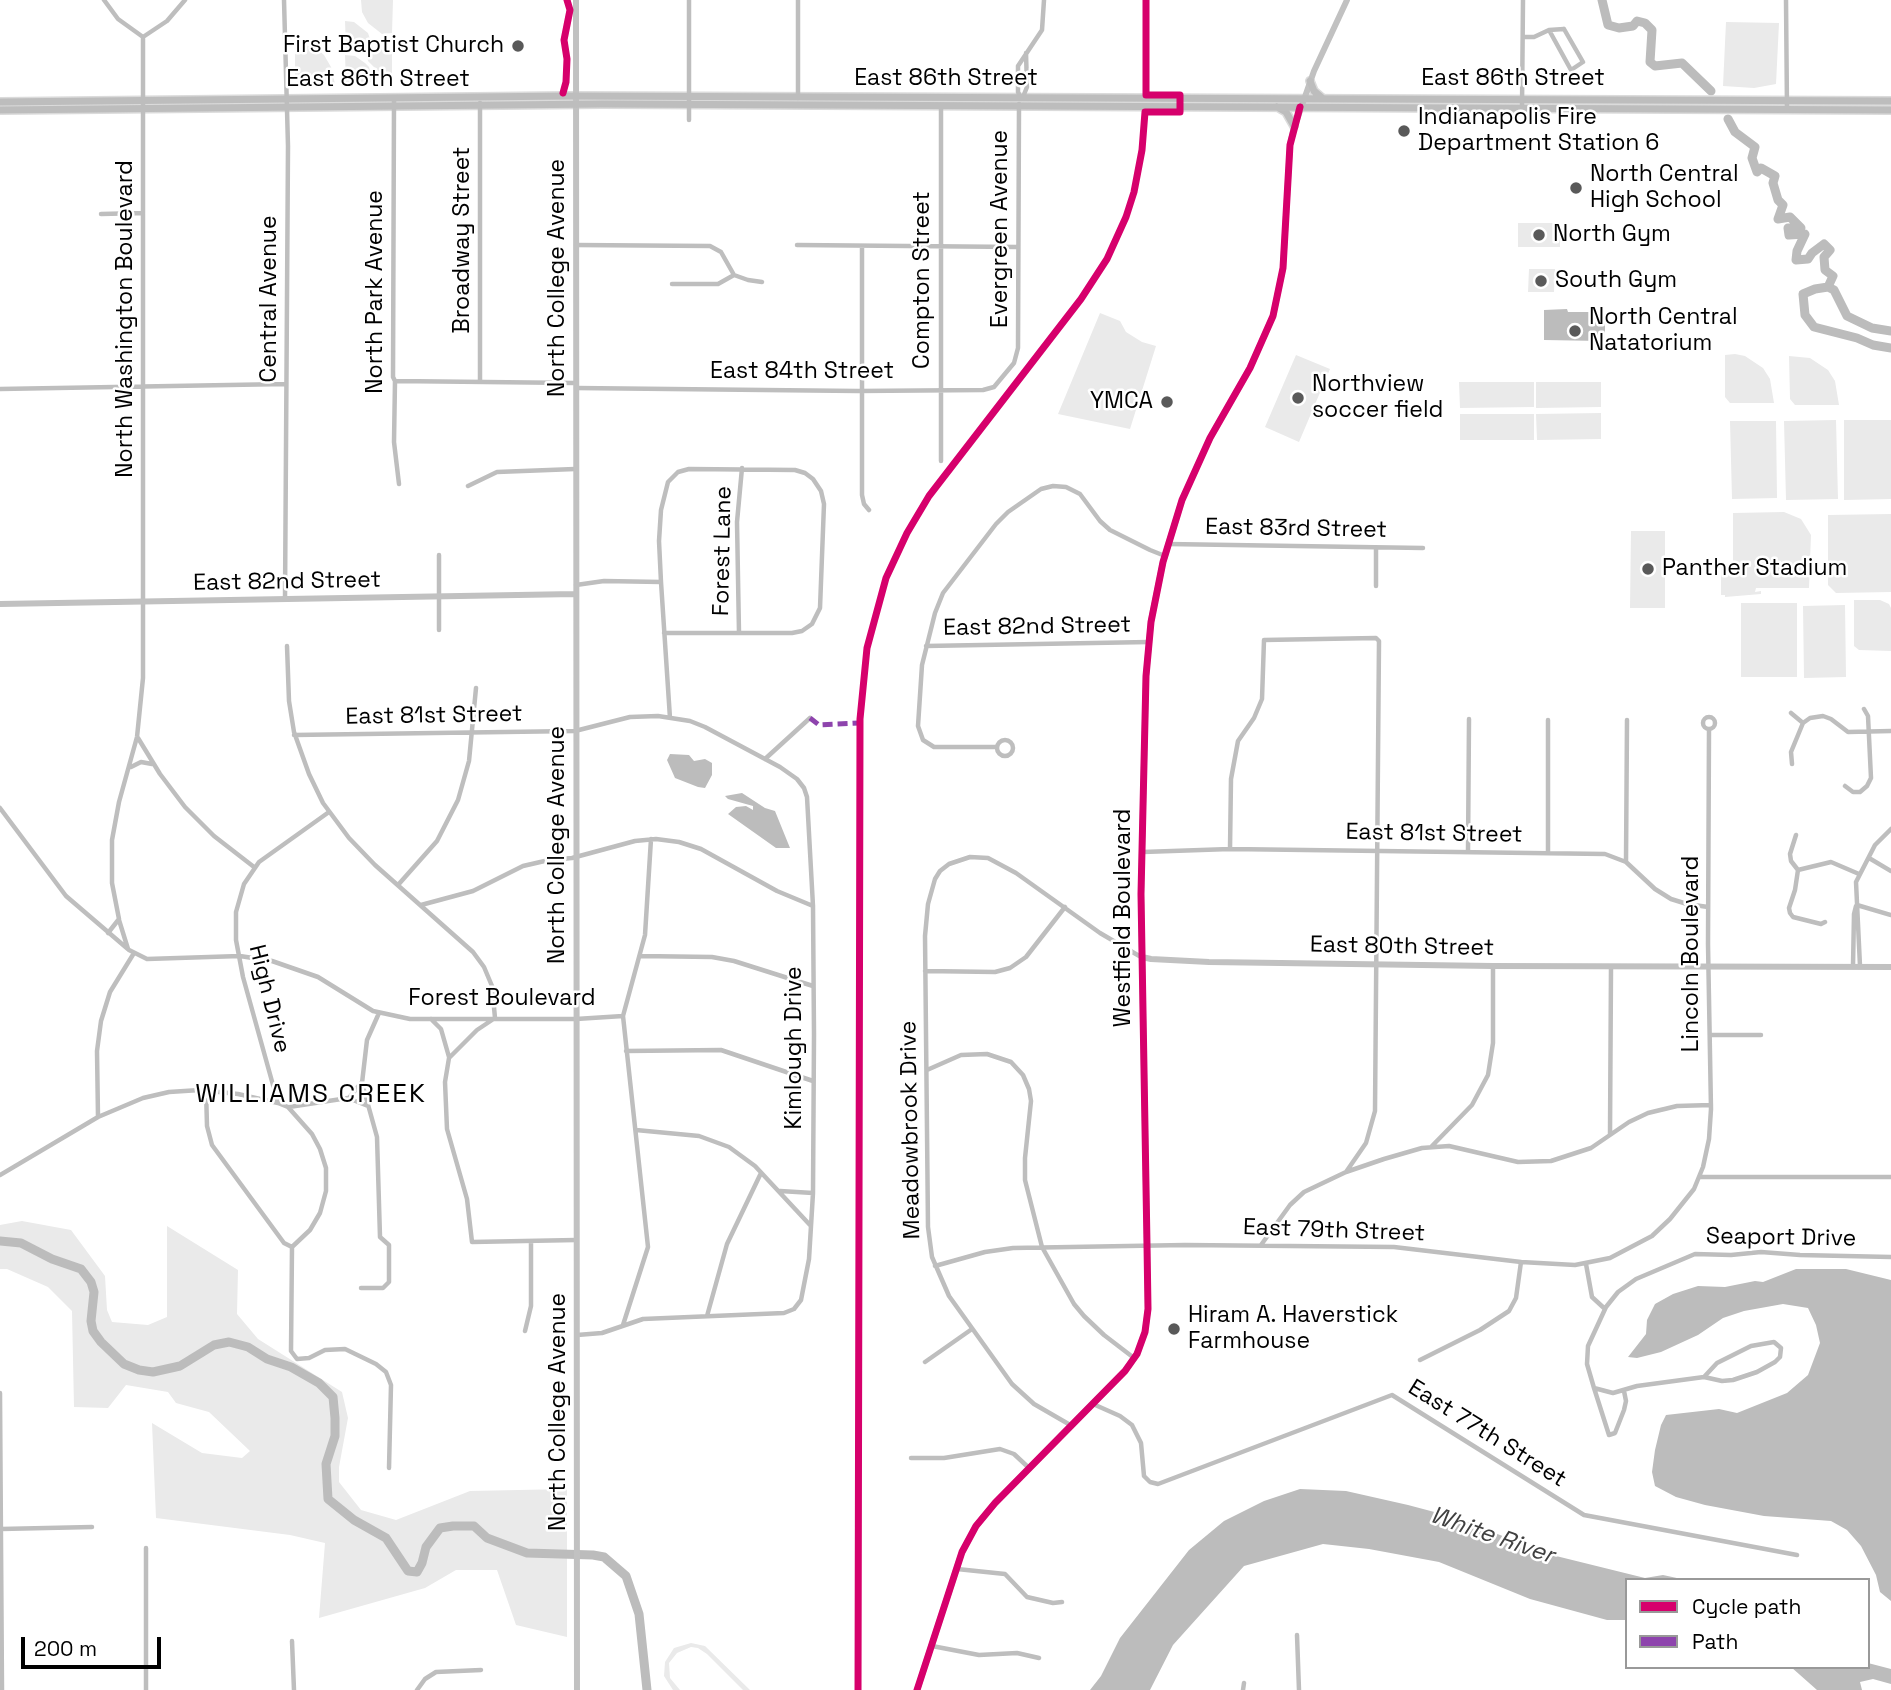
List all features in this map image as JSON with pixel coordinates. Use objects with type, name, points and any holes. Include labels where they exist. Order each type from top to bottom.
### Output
[{"type":"main road","points":[[1310,81],[1314,91],[1322,99]]},
{"type":"main road","name":"East 86th Street","points":[[1020,103],[1303,99],[1787,104],[1891,101]]},
{"type":"main road","name":"East 86th Street","points":[[0,102],[143,105],[576,100],[1276,107],[1522,103]]},
{"type":"main road","name":"East 86th Street","points":[[1787,104],[1891,110]]},
{"type":"main road","name":"East 86th Street","points":[[0,110],[143,105]]},
{"type":"main road","points":[[1276,107],[1286,112],[1294,127]]},
{"type":"street","points":[[104,0],[118,19],[143,37],[167,21],[185,0]]},
{"type":"street","name":"Central Avenue","points":[[284,0],[284,69],[288,104],[285,599]]},
{"type":"street","name":"North College Avenue","points":[[576,0],[577,1690]]},
{"type":"street","points":[[689,0],[689,120]]},
{"type":"street","points":[[797,0],[798,102]]},
{"type":"street","name":"Evergreen Avenue","points":[[1016,360],[1020,103],[1018,66],[1042,30],[1044,0]]},
{"type":"street","name":"Westfield Boulevard","points":[[917,1690],[967,1542],[981,1518],[1127,1369],[1143,1340],[1147,1323],[1147,1245],[1143,852],[1146,676],[1154,601],[1168,544],[1194,471],[1254,359],[1273,316],[1283,268],[1290,145],[1294,127],[1310,81],[1347,0]]},
{"type":"street","points":[[1522,103],[1523,0]]},
{"type":"street","points":[[1786,0],[1787,104]]},
{"type":"street","points":[[1523,37],[1534,37],[1549,30],[1564,29],[1583,62],[1571,70],[1549,30]]},
{"type":"street","name":"North Washington Boulevard","points":[[131,951],[119,919],[112,883],[112,840],[137,737],[143,678],[143,37]]},
{"type":"street","name":"Evergreen Avenue","points":[[1020,103],[1027,87],[1026,53]]},
{"type":"street","name":"Broadway Street","points":[[480,102],[480,382]]},
{"type":"street","name":"Compton Street","points":[[941,102],[941,461]]},
{"type":"street","name":"North Park Avenue","points":[[394,103],[393,377],[394,442],[399,484]]},
{"type":"street","points":[[101,214],[143,213]]},
{"type":"street","points":[[576,245],[710,246],[721,251],[734,275],[762,282]]},
{"type":"street","points":[[797,246],[1018,247]]},
{"type":"street","points":[[862,247],[862,495],[869,510]]},
{"type":"street","points":[[672,284],[718,284],[734,275]]},
{"type":"street","name":"East 84th Street","points":[[395,381],[984,390],[992,388],[1000,381],[1016,360]]},
{"type":"street","points":[[0,388],[286,384]]},
{"type":"street","name":"Forest Lane","points":[[740,633],[737,526],[742,468]]},
{"type":"street","points":[[468,486],[501,471],[575,469]]},
{"type":"street","points":[[664,633],[792,633],[809,627],[820,608],[824,504],[821,491],[813,479],[803,471],[795,470],[689,469],[674,475],[666,486],[659,535],[664,633],[670,718]]},
{"type":"street","points":[[997,747],[939,748],[924,741],[918,726],[926,646],[943,593],[974,551],[1008,512],[1045,487],[1073,489],[1110,530],[1165,556]]},
{"type":"street","name":"East 83rd Street","points":[[1168,544],[1423,548]]},
{"type":"street","points":[[1376,548],[1376,586]]},
{"type":"street","points":[[439,555],[439,630]]},
{"type":"street","points":[[575,585],[604,581],[661,582]]},
{"type":"street","name":"East 82nd Street","points":[[0,604],[575,594]]},
{"type":"street","points":[[1230,849],[1230,783],[1239,738],[1254,718],[1262,699],[1264,640],[1340,640],[1368,637],[1379,641],[1374,1117],[1366,1144],[1346,1172]]},
{"type":"street","name":"East 82nd Street","points":[[926,646],[1149,642]]},
{"type":"street","points":[[287,646],[289,701],[294,735],[328,812],[357,847],[468,947],[482,963],[493,992],[495,1018],[477,1030],[449,1058]]},
{"type":"street","points":[[398,885],[437,841],[454,810],[464,782],[476,688]]},
{"type":"street","points":[[1845,786],[1857,792],[1865,789],[1870,782],[1868,714],[1864,709]]},
{"type":"street","points":[[1791,713],[1803,723]]},
{"type":"street","name":"East 81st Street","points":[[294,735],[575,731],[637,716],[670,718],[703,726],[765,758],[797,779],[804,788]]},
{"type":"street","points":[[1792,764],[1791,752],[1803,723],[1810,718],[1823,716],[1832,719],[1848,732],[1891,731]]},
{"type":"street","points":[[765,758],[810,718]]},
{"type":"street","points":[[1468,852],[1469,719]]},
{"type":"street","points":[[1548,720],[1548,853]]},
{"type":"street","points":[[1626,862],[1627,720]]},
{"type":"street","name":"Lincoln Boulevard","points":[[1700,1177],[1708,1145],[1711,1105],[1708,968],[1709,729]]},
{"type":"street","points":[[137,737],[174,794],[195,818],[254,867]]},
{"type":"street","points":[[130,767],[141,762],[153,764]]},
{"type":"street","name":"Kimlough Drive","points":[[707,1317],[784,1313],[797,1307],[804,1288],[813,1193],[813,906],[807,797],[804,788]]},
{"type":"street","name":"Forest Boulevard","points":[[0,808],[72,902],[131,951],[155,960],[240,956],[272,961],[318,977],[362,1006],[379,1013],[431,1020],[623,1016]]},
{"type":"street","name":"High Drive","points":[[278,1103],[245,984],[236,929],[236,908],[244,884],[254,867],[273,850],[328,812]]},
{"type":"street","points":[[1857,966],[1854,914],[1856,885],[1875,845],[1891,829]]},
{"type":"street","points":[[1796,835],[1790,854],[1791,861],[1798,870],[1788,908],[1793,917],[1821,924],[1825,922]]},
{"type":"street","points":[[623,1325],[648,1247],[623,1016],[646,926],[650,839]]},
{"type":"street","points":[[421,905],[473,891],[523,866],[650,839],[690,845],[777,891],[813,906]]},
{"type":"street","name":"East 81st Street","points":[[1143,852],[1230,849],[1605,853],[1626,862],[1661,894],[1684,904],[1708,907]]},
{"type":"street","name":"East 80th Street","points":[[944,867],[970,857],[988,858],[1016,873],[1100,933],[1151,960],[1493,966],[1891,967]]},
{"type":"street","points":[[1869,858],[1891,871]]},
{"type":"street","points":[[1798,870],[1831,862],[1859,874]]},
{"type":"street","name":"Meadowbrook Drive","points":[[944,867],[936,876],[925,936],[929,1232],[935,1266],[949,1296],[1019,1391],[1072,1426]]},
{"type":"street","points":[[1856,905],[1891,915]]},
{"type":"street","points":[[925,971],[995,972],[1010,968],[1026,957],[1065,907]]},
{"type":"street","points":[[108,933],[119,919]]},
{"type":"street","points":[[98,1117],[97,1051],[100,1021],[110,992],[131,951]]},
{"type":"street","points":[[640,956],[723,959],[813,986]]},
{"type":"street","points":[[1431,1147],[1467,1112],[1481,1092],[1488,1075],[1493,1043],[1493,966]]},
{"type":"street","points":[[1610,1135],[1611,967]]},
{"type":"street","points":[[361,1288],[383,1288],[389,1282],[389,1245],[380,1237],[378,1144],[362,1083],[366,1044],[379,1013]]},
{"type":"street","points":[[431,1020],[441,1030],[449,1058],[445,1082],[445,1118],[450,1146],[467,1199],[472,1242],[576,1240]]},
{"type":"street","points":[[1710,1035],[1760,1035]]},
{"type":"street","points":[[626,1051],[721,1050],[813,1081]]},
{"type":"street","points":[[927,1070],[961,1055],[987,1054],[1003,1058],[1023,1074],[1031,1101],[1025,1180],[1042,1247],[1078,1309],[1101,1333],[1134,1358]]},
{"type":"street","points":[[348,1098],[362,1083]]},
{"type":"street","points":[[0,1175],[98,1117],[151,1096],[186,1090],[206,1090],[238,1094],[288,1107],[315,1139],[323,1156],[327,1178],[319,1215],[310,1230],[292,1247],[291,1350],[298,1359],[309,1358],[325,1350],[345,1349],[386,1372],[391,1385],[389,1468]]},
{"type":"street","points":[[206,1090],[207,1126],[212,1145],[284,1243],[292,1247]]},
{"type":"street","points":[[288,1107],[348,1098],[368,1106]]},
{"type":"street","points":[[1260,1245],[1299,1196],[1346,1172],[1406,1152],[1455,1146],[1503,1160],[1536,1163],[1575,1155],[1594,1146],[1634,1119],[1657,1110],[1711,1105]]},
{"type":"street","points":[[636,1130],[713,1140],[735,1150],[761,1173],[811,1226]]},
{"type":"street","points":[[576,1335],[602,1333],[643,1319],[707,1317],[726,1248],[761,1173]]},
{"type":"street","points":[[1700,1177],[1891,1177]]},
{"type":"street","name":"East 79th Street","points":[[935,1266],[985,1252],[1042,1247],[1147,1245],[1394,1247],[1521,1262],[1587,1264],[1621,1254],[1656,1232],[1683,1205],[1700,1177]]},
{"type":"street","points":[[779,1191],[813,1193]]},
{"type":"street","points":[[525,1331],[531,1306],[531,1241]]},
{"type":"street","name":"Seaport Drive","points":[[1624,1391],[1624,1410],[1615,1433],[1609,1435],[1587,1364],[1588,1346],[1605,1309],[1627,1284],[1695,1254],[1761,1252],[1891,1257]]},
{"type":"street","points":[[1420,1360],[1480,1330],[1509,1311],[1516,1298],[1521,1262]]},
{"type":"street","points":[[1587,1264],[1592,1297],[1605,1309]]},
{"type":"street","points":[[925,1362],[972,1329]]},
{"type":"street","points":[[1594,1388],[1609,1393],[1704,1377],[1726,1381],[1757,1371],[1778,1359],[1782,1352],[1781,1347],[1771,1342],[1744,1349],[1715,1364],[1704,1377]]},
{"type":"street","points":[[0,1393],[2,1690]]},
{"type":"street","name":"East 77th Street","points":[[1093,1404],[1120,1416],[1132,1425],[1142,1445],[1144,1476],[1152,1483],[1158,1484],[1392,1395],[1584,1515],[1797,1555]]},
{"type":"street","points":[[911,1458],[944,1458],[1000,1449],[1013,1453],[1029,1468]]},
{"type":"street","points":[[1,1529],[92,1528]]},
{"type":"street","points":[[146,1548],[146,1690]]},
{"type":"street","points":[[957,1569],[1005,1574],[1027,1597],[1053,1603],[1062,1602]]},
{"type":"street","points":[[1297,1635],[1299,1690]]},
{"type":"street","points":[[292,1641],[294,1690]]},
{"type":"street","points":[[932,1646],[979,1654],[1017,1653],[1040,1658]]},
{"type":"street","points":[[417,1690],[425,1679],[436,1672],[481,1670]]},
{"type":"street","points":[[1243,1690],[1244,1683]]},
{"type":"shaded area","points":[[361,0],[393,0],[392,33],[382,34],[368,23],[362,12]]},
{"type":"shaded area","points":[[345,21],[354,22],[368,33],[373,48],[392,49],[392,75],[379,72],[368,61],[366,48],[346,48]]},
{"type":"shaded area","points":[[1726,22],[1779,23],[1776,84],[1754,88],[1723,86]]},
{"type":"shaded area","points":[[295,46],[316,48],[324,55],[331,67],[335,84],[300,84],[295,79]]},
{"type":"shaded area","points":[[345,55],[355,56],[365,63],[369,67],[373,82],[346,83]]},
{"type":"shaded area","name":"North Gym","points":[[1518,223],[1560,223],[1560,247],[1518,247]]},
{"type":"shaded area","name":"South Gym","points":[[1529,269],[1555,269],[1554,292],[1528,292]]},
{"type":"shaded area","points":[[1100,313],[1120,321],[1126,332],[1142,342],[1156,346],[1130,429],[1058,414]]},
{"type":"shaded area","name":"Northview soccer field","points":[[1296,355],[1330,369],[1299,442],[1265,427]]},
{"type":"shaded area","points":[[1725,355],[1745,356],[1763,368],[1770,379],[1774,403],[1730,403],[1725,397]]},
{"type":"shaded area","points":[[1789,356],[1810,358],[1828,370],[1835,381],[1839,405],[1795,405],[1790,399]]},
{"type":"shaded area","points":[[1459,382],[1534,382],[1534,407],[1460,408]]},
{"type":"shaded area","points":[[1536,382],[1601,382],[1601,407],[1536,408]]},
{"type":"shaded area","points":[[1601,413],[1601,439],[1537,440],[1536,414]]},
{"type":"shaded area","points":[[1460,414],[1534,414],[1534,440],[1460,440]]},
{"type":"shaded area","points":[[1836,420],[1838,499],[1786,500],[1784,421]]},
{"type":"shaded area","points":[[1844,420],[1891,420],[1891,499],[1844,500]]},
{"type":"shaded area","points":[[1730,421],[1776,421],[1777,498],[1732,499]]},
{"type":"shaded area","points":[[1784,512],[1801,519],[1811,535],[1809,588],[1756,588],[1755,592],[1761,591],[1761,594],[1721,595],[1721,567],[1733,566],[1733,513]]},
{"type":"shaded area","points":[[1891,514],[1891,592],[1836,593],[1828,585],[1828,515]]},
{"type":"shaded area","name":"Panther Stadium","points":[[1631,531],[1665,531],[1665,608],[1630,608]]},
{"type":"shaded area","points":[[1854,600],[1880,600],[1889,604],[1891,651],[1859,650],[1854,646]]},
{"type":"shaded area","points":[[1741,603],[1797,603],[1797,677],[1741,677]]},
{"type":"shaded area","points":[[1845,605],[1846,677],[1804,678],[1803,606]]},
{"type":"shaded area","points":[[22,1221],[71,1230],[105,1276],[107,1310],[112,1322],[148,1325],[167,1317],[167,1226],[238,1270],[237,1314],[258,1339],[342,1392],[348,1418],[339,1482],[361,1510],[396,1520],[470,1491],[567,1489],[567,1637],[516,1625],[497,1570],[456,1570],[425,1588],[319,1618],[325,1543],[290,1535],[156,1518],[152,1423],[202,1453],[242,1458],[250,1451],[209,1412],[176,1403],[168,1392],[126,1385],[108,1408],[74,1407],[72,1311],[48,1287],[7,1269],[0,1269],[0,1225]]},
{"type":"shaded area","points":[[691,1643],[705,1646],[750,1690],[743,1690],[707,1654],[691,1647],[677,1653],[669,1663],[670,1678],[680,1690],[673,1690],[664,1676],[665,1662],[674,1648]]},
{"type":"water","name":"North Central Natatorium","points":[[1567,309],[1568,312],[1602,312],[1605,315],[1605,338],[1602,338],[1602,341],[1544,340],[1544,310]]},
{"type":"water","points":[[670,754],[689,755],[694,761],[705,759],[712,763],[712,775],[705,788],[675,778],[667,760]]},
{"type":"water","points":[[742,793],[765,808],[775,811],[790,848],[776,848],[728,814],[736,807],[746,806],[753,810],[753,806],[725,796]]},
{"type":"water","points":[[1796,1269],[1846,1269],[1891,1280],[1891,1601],[1880,1592],[1876,1575],[1861,1546],[1847,1530],[1831,1521],[1764,1516],[1705,1505],[1676,1497],[1655,1486],[1652,1472],[1655,1450],[1666,1415],[1719,1409],[1737,1413],[1787,1393],[1808,1375],[1820,1343],[1808,1308],[1783,1304],[1723,1318],[1698,1335],[1661,1352],[1637,1358],[1628,1357],[1646,1334],[1647,1320],[1655,1304],[1673,1294],[1698,1286],[1725,1287],[1763,1282]]},
{"type":"water","name":"White River","points":[[1300,1489],[1346,1491],[1457,1518],[1548,1554],[1645,1578],[1625,1578],[1625,1620],[1607,1620],[1530,1599],[1439,1562],[1369,1549],[1323,1544],[1244,1566],[1173,1645],[1150,1690],[1090,1690],[1101,1676],[1120,1638],[1189,1550],[1224,1521],[1264,1501]]},
{"type":"water","points":[[1663,1575],[1677,1578],[1645,1578]]},
{"type":"water","points":[[1870,1664],[1891,1669],[1891,1684],[1873,1679],[1860,1682],[1862,1690],[1817,1690],[1793,1669],[1870,1669]]},
{"type":"waterway","points":[[1602,0],[1608,25],[1619,28],[1633,26],[1637,21],[1645,23],[1652,30],[1650,62],[1655,66],[1682,63],[1711,91]]},
{"type":"waterway","points":[[1728,119],[1735,132],[1755,147],[1752,158],[1757,172],[1761,168],[1775,176],[1773,183],[1778,200],[1783,205],[1778,219],[1790,217],[1801,228],[1788,228],[1789,235],[1805,234],[1796,260],[1808,259],[1824,244],[1830,250],[1824,257],[1825,270],[1833,276],[1828,287],[1803,294],[1805,315],[1814,327],[1891,348]]},
{"type":"waterway","points":[[1828,287],[1834,290],[1847,316],[1872,328],[1891,331]]},
{"type":"waterway","name":"WILLIAMS CREEK","points":[[0,1241],[21,1243],[52,1259],[81,1269],[91,1282],[94,1292],[91,1321],[93,1331],[124,1364],[153,1372],[180,1366],[214,1345],[229,1342],[248,1347],[267,1359],[291,1367],[319,1383],[333,1397],[335,1418],[335,1436],[326,1464],[328,1499],[354,1520],[386,1538],[408,1571],[417,1572],[426,1547],[440,1528],[453,1526],[474,1526],[487,1538],[527,1553],[604,1557],[626,1576],[639,1614],[647,1690]]},
{"type":"marked path","points":[[810,718],[819,725],[860,723]]},
{"type":"cycle path","points":[[563,93],[567,59],[564,40],[570,10],[567,0]]},
{"type":"cycle path","points":[[858,1690],[860,719],[867,648],[886,578],[907,533],[929,496],[1081,299],[1107,259],[1134,192],[1142,150],[1145,112],[1180,112],[1180,95],[1146,95],[1146,0]]},
{"type":"cycle path","points":[[917,1690],[962,1552],[976,1526],[995,1503],[1125,1371],[1137,1354],[1145,1332],[1148,1309],[1141,894],[1146,676],[1151,622],[1163,562],[1182,500],[1210,438],[1250,368],[1273,316],[1283,268],[1290,145],[1300,107]]},
{"type":"place","name":"First Baptist Church","points":[[518,46]]},
{"type":"place","name":"Indianapolis Fire Department Station 6","points":[[1404,131]]},
{"type":"place","name":"North Central High School","points":[[1576,188]]},
{"type":"place","name":"North Gym","points":[[1539,235]]},
{"type":"place","name":"South Gym","points":[[1541,281]]},
{"type":"place","name":"North Central Natatorium","points":[[1575,331]]},
{"type":"place","name":"Northview soccer field","points":[[1298,398]]},
{"type":"place","name":"YMCA","points":[[1167,402]]},
{"type":"place","name":"Panther Stadium","points":[[1648,569]]},
{"type":"place","name":"Hiram A. Haverstick Farmhouse","points":[[1174,1329]]},
{"type":"district","name":"WILLIAMS CREEK","points":[[311,1095]]}]
